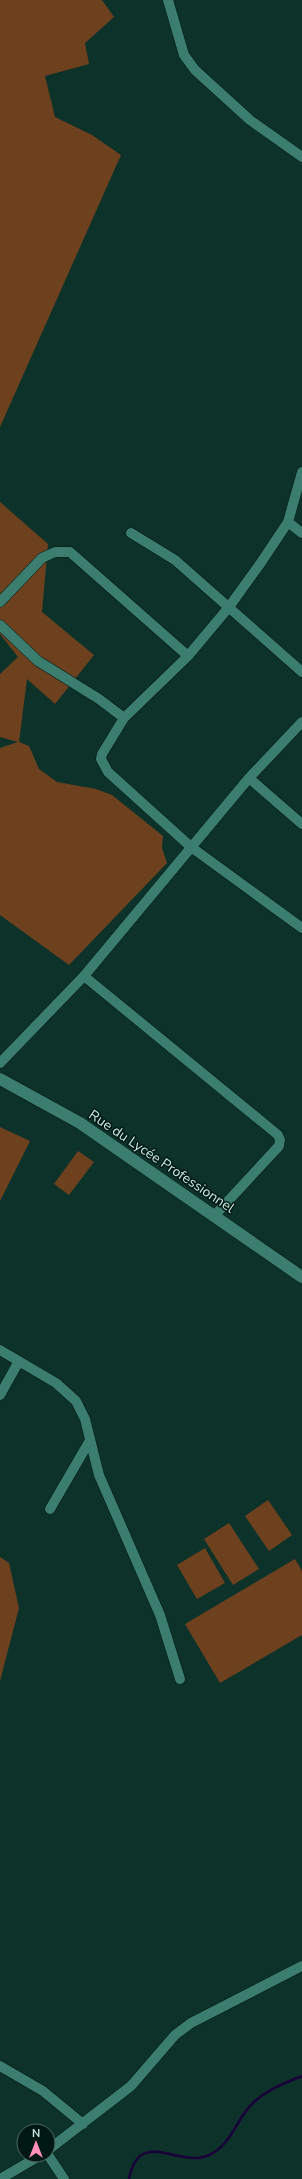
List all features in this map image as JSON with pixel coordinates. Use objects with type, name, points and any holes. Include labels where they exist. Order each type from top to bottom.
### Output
[{"type":"main road","name":"Rue du Lycée Professionnel","points":[[0,1079],[80,1123],[215,1215],[302,1277]]},
{"type":"street","points":[[168,0],[184,55],[195,70],[250,120],[302,157]]},
{"type":"street","points":[[302,472],[288,522],[229,608],[188,656],[124,718],[102,754],[102,764],[191,847],[302,928]]},
{"type":"street","points":[[288,522],[302,533]]},
{"type":"street","points":[[131,533],[175,560],[302,672]]},
{"type":"street","points":[[0,602],[42,558],[55,552],[70,552],[188,656]]},
{"type":"street","points":[[0,625],[38,661],[98,699],[124,718]]},
{"type":"street","points":[[0,1063],[84,976],[249,778],[302,722]]},
{"type":"street","points":[[249,778],[302,824]]},
{"type":"street","points":[[84,976],[278,1135],[280,1146],[215,1215]]},
{"type":"street","points":[[0,1350],[56,1383],[76,1401],[85,1419],[89,1442],[98,1475],[160,1615],[180,1679]]},
{"type":"street","points":[[0,1395],[19,1361]]},
{"type":"street","points":[[50,1509],[89,1442]]},
{"type":"street","points":[[56,2144],[131,2086],[175,2035],[191,2023],[302,1966]]},
{"type":"street","points":[[0,2066],[43,2091],[82,2124]]},
{"type":"street","points":[[0,2178],[27,2163]]},
{"type":"street","points":[[53,2163],[64,2179]]},
{"type":"shaded area","points":[[0,0],[102,0],[114,17],[85,43],[89,64],[45,76],[55,117],[92,135],[121,155],[0,427]]},
{"type":"shaded area","points":[[0,502],[48,544],[42,612],[94,655],[55,704],[27,679],[19,742],[29,746],[39,769],[57,782],[96,789],[112,795],[163,836],[162,848],[167,863],[69,965],[0,915],[0,748],[18,742],[0,737],[0,674],[18,657],[0,634]]},
{"type":"shaded area","points":[[0,1127],[30,1141],[0,1201]]},
{"type":"shaded area","points":[[78,1151],[94,1162],[69,1195],[54,1184]]},
{"type":"shaded area","points":[[268,1500],[292,1535],[269,1551],[245,1516]]},
{"type":"shaded area","points":[[229,1523],[259,1569],[233,1585],[204,1539]]},
{"type":"shaded area","points":[[205,1548],[225,1583],[197,1599],[177,1565]]},
{"type":"shaded area","points":[[0,1557],[9,1563],[19,1608],[0,1681]]},
{"type":"shaded area","points":[[295,1559],[302,1571],[302,1635],[220,1683],[185,1624]]},
{"type":"waterway","points":[[129,2179],[134,2163],[142,2155],[151,2152],[162,2152],[198,2158],[217,2151],[229,2138],[248,2108],[259,2097],[302,2076]]}]
